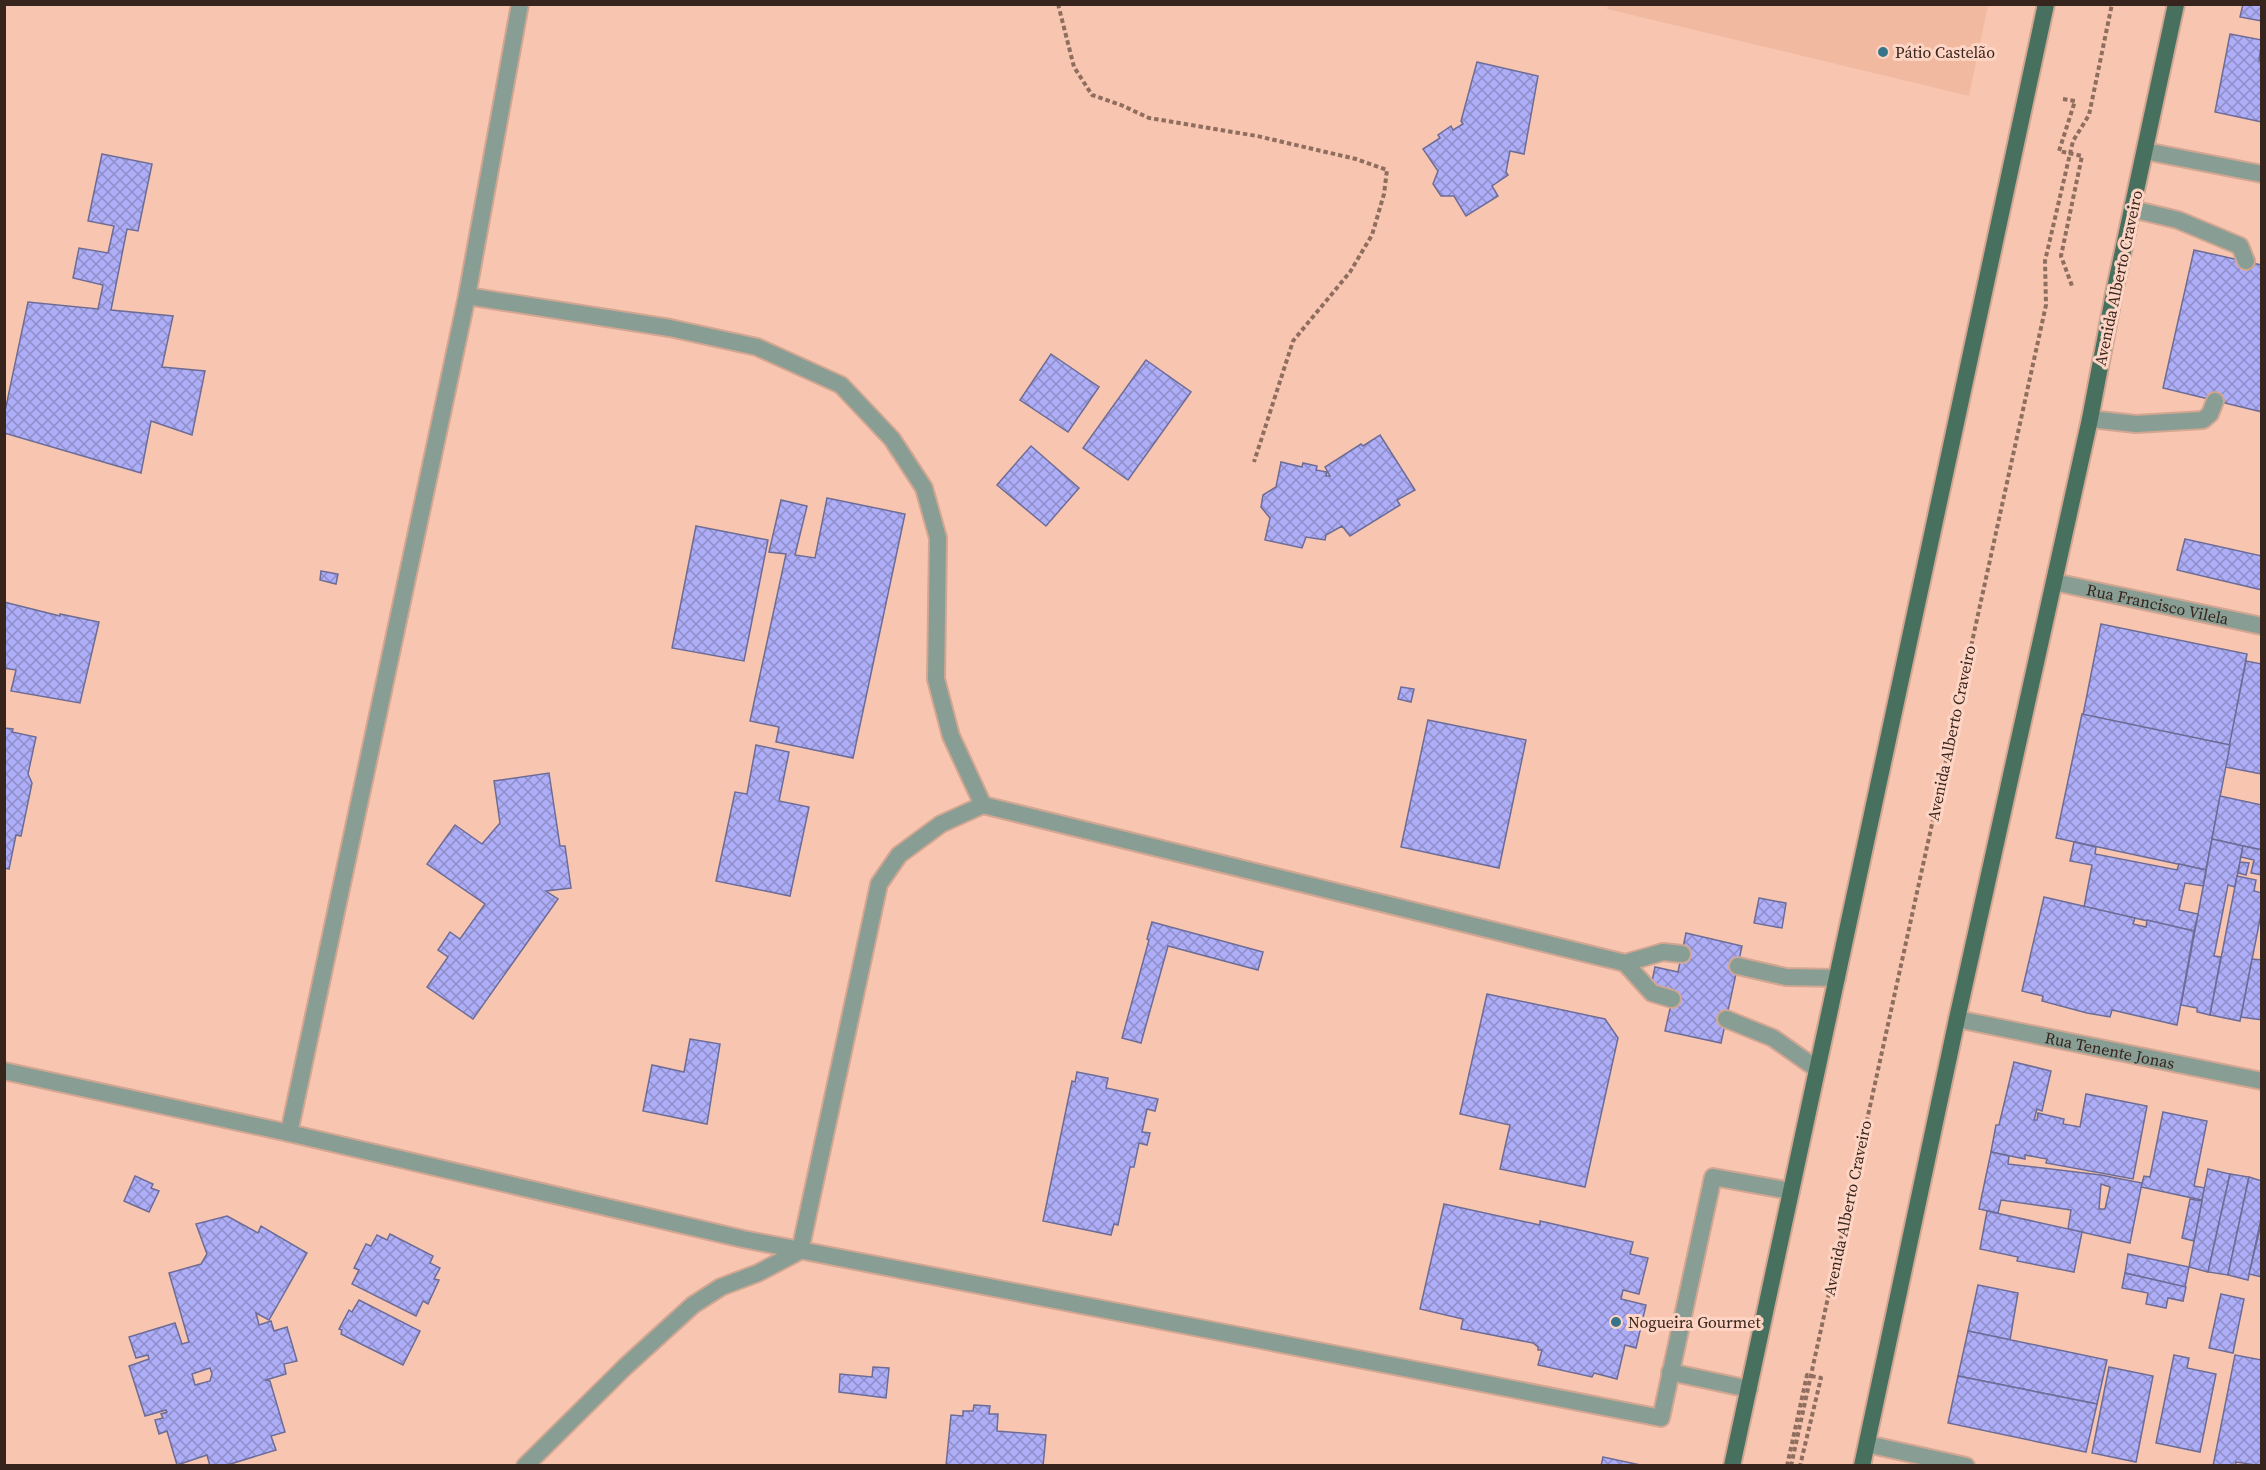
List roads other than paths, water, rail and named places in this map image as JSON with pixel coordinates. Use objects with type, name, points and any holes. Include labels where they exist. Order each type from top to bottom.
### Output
[{"type":"main road","points":[[1732,1466],[2046,4]]},
{"type":"main road","name":"Avenida Alberto Craveiro","points":[[1862,1466],[1957,1018],[2090,419],[2176,4]]},
{"type":"street","points":[[289,1133],[467,296],[520,4]]},
{"type":"street","points":[[2145,151],[2262,174]]},
{"type":"street","points":[[2132,209],[2178,220],[2240,246],[2246,261]]},
{"type":"street","points":[[467,296],[670,328],[757,347],[842,385],[892,439],[924,489],[938,538],[936,679],[951,736],[983,805]]},
{"type":"street","points":[[2090,419],[2136,424],[2203,420],[2210,414],[2215,401]]},
{"type":"street","name":"Rua Francisco Vilela","points":[[2054,582],[2262,626]]},
{"type":"street","points":[[801,1251],[879,884],[899,855],[941,824],[983,805],[1624,963],[1663,952],[1682,954]]},
{"type":"street","points":[[1624,963],[1652,993],[1672,999]]},
{"type":"street","points":[[1738,966],[1786,976],[1837,978]]},
{"type":"street","name":"Rua Tenente Jonas","points":[[1957,1018],[2262,1081]]},
{"type":"street","points":[[1726,1019],[1773,1038],[1817,1069]]},
{"type":"street","points":[[4,1071],[289,1133],[801,1251],[1660,1418],[1713,1177],[1791,1191]]},
{"type":"street","points":[[525,1466],[626,1366],[693,1305],[721,1287],[758,1273],[801,1251]]},
{"type":"street","points":[[1670,1372],[1749,1389]]},
{"type":"street","points":[[1867,1444],[1966,1466]]},
{"type":"place","name":"Pátio Castelão","points":[[1883,52]]},
{"type":"place","name":"Nogueira Gourmet","points":[[1616,1322]]}]
